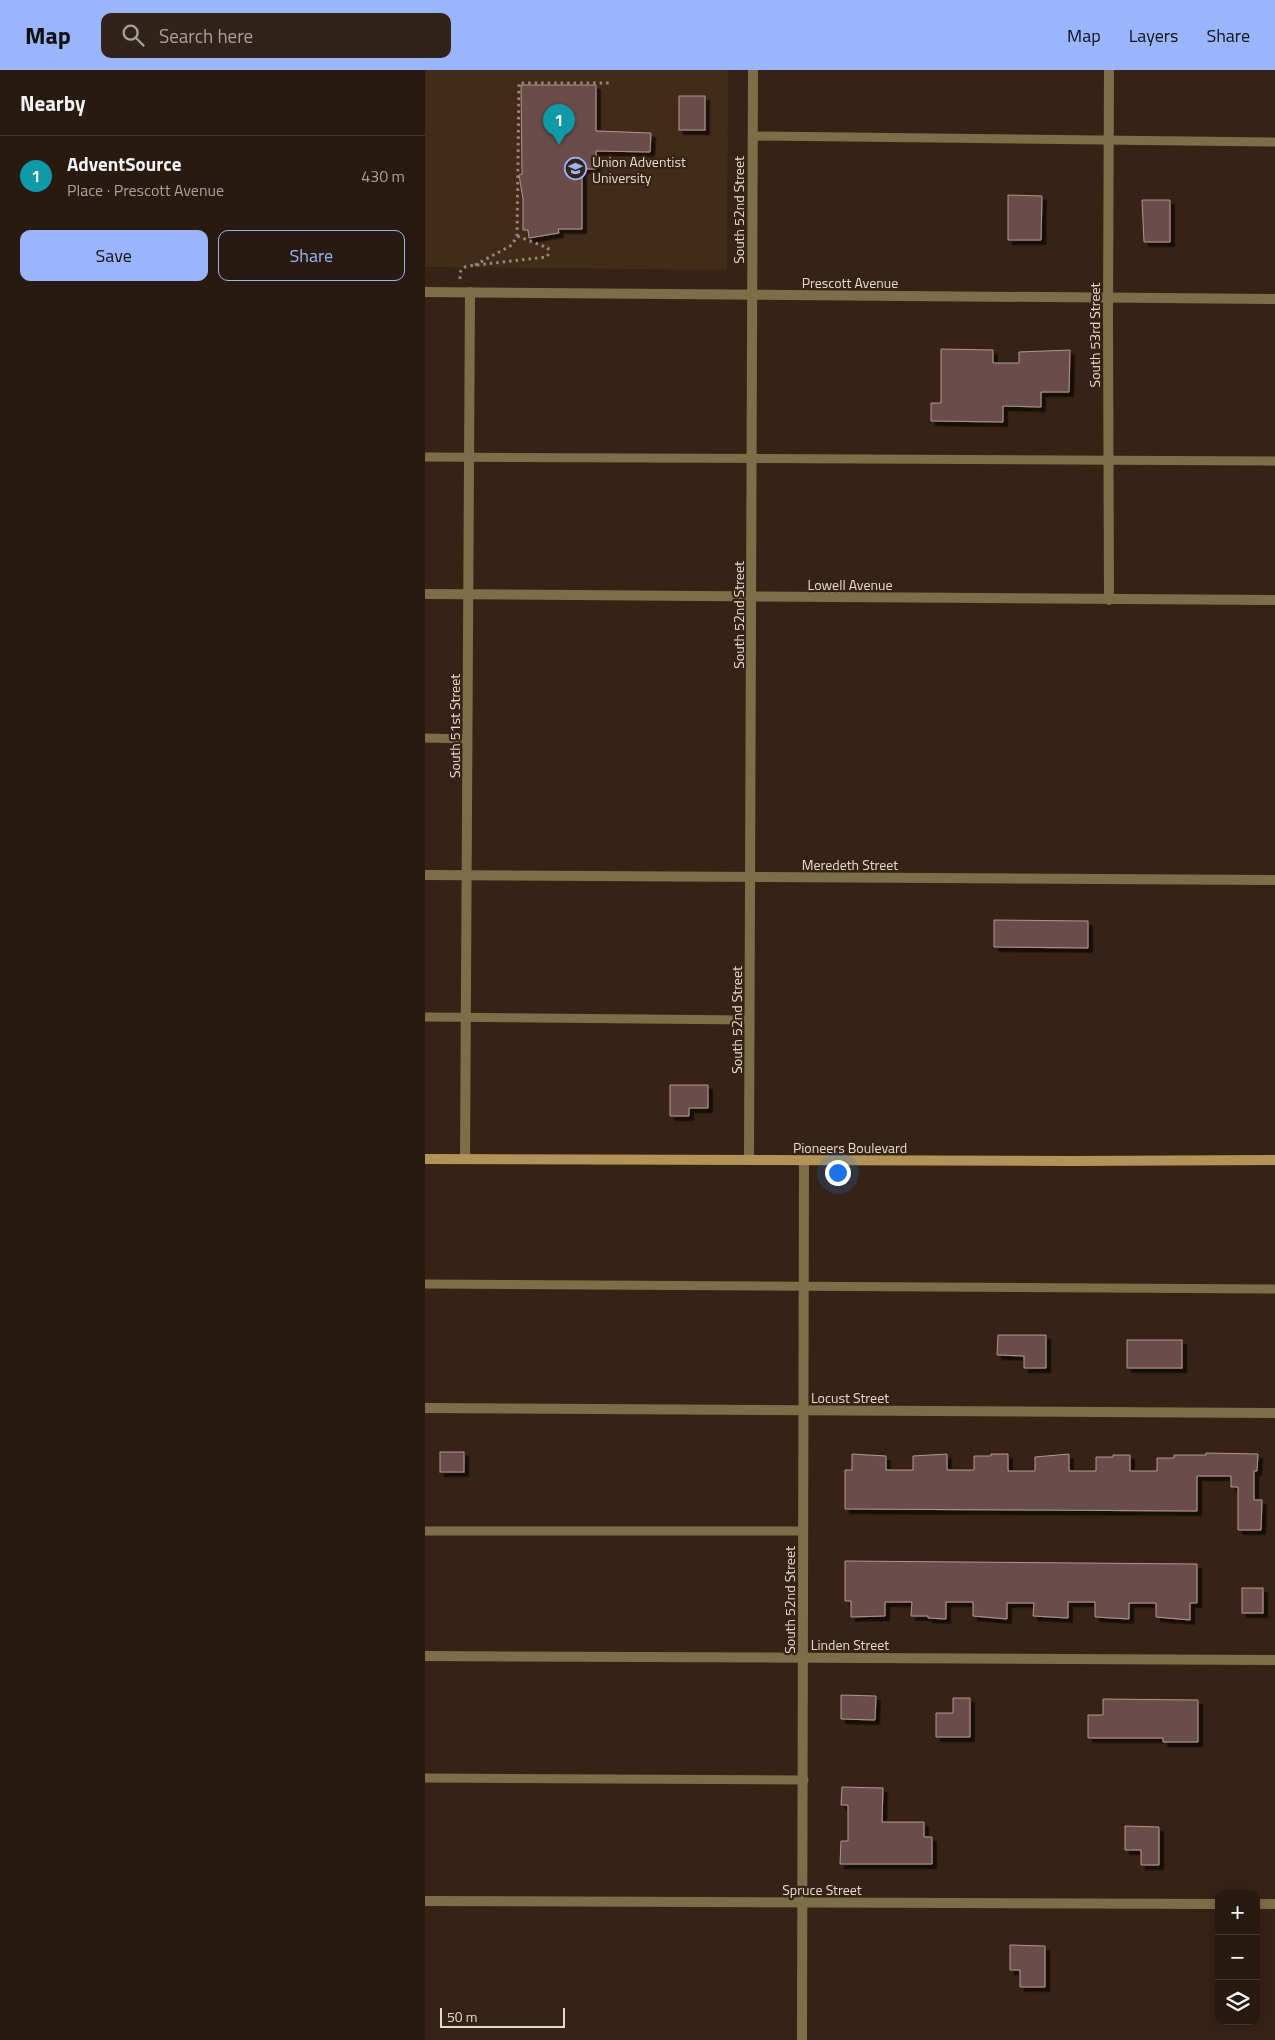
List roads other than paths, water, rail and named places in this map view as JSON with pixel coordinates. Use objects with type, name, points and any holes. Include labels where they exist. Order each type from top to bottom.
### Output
[{"type":"main road","name":"Pioneers Boulevard","points":[[425,1159],[1275,1160]]},
{"type":"street","name":"South 52nd Street","points":[[749,1160],[753,597],[753,70]]},
{"type":"street","name":"South 53rd Street","points":[[1109,70],[1109,600]]},
{"type":"street","name":"Prescott Avenue","points":[[425,292],[1275,299]]},
{"type":"street","name":"South 51st Street","points":[[465,292],[469,458],[465,1159]]},
{"type":"street","name":"Lowell Avenue","points":[[425,594],[1275,600]]},
{"type":"street","name":"Meredeth Street","points":[[425,875],[1275,880]]},
{"type":"street","name":"South 52nd Street","points":[[803,1160],[803,2040]]},
{"type":"street","name":"Locust Street","points":[[425,1408],[1275,1413]]},
{"type":"street","name":"Linden Street","points":[[425,1656],[1275,1660]]},
{"type":"street","name":"Spruce Street","points":[[425,1901],[1215,1904]]},
{"type":"street","points":[[1260,1904],[1275,1904]]},
{"type":"lane","points":[[753,136],[1275,142]]},
{"type":"lane","points":[[425,457],[1275,461]]},
{"type":"lane","points":[[425,738],[467,739]]},
{"type":"lane","points":[[425,1017],[750,1020]]},
{"type":"lane","points":[[425,1284],[1275,1289]]},
{"type":"lane","points":[[425,1531],[803,1532]]},
{"type":"lane","points":[[425,1778],[804,1780]]},
{"type":"place","name":"AdventSource","points":[[559,145]]},
{"type":"place","name":"Union Adventist University","points":[[576,169]]}]
